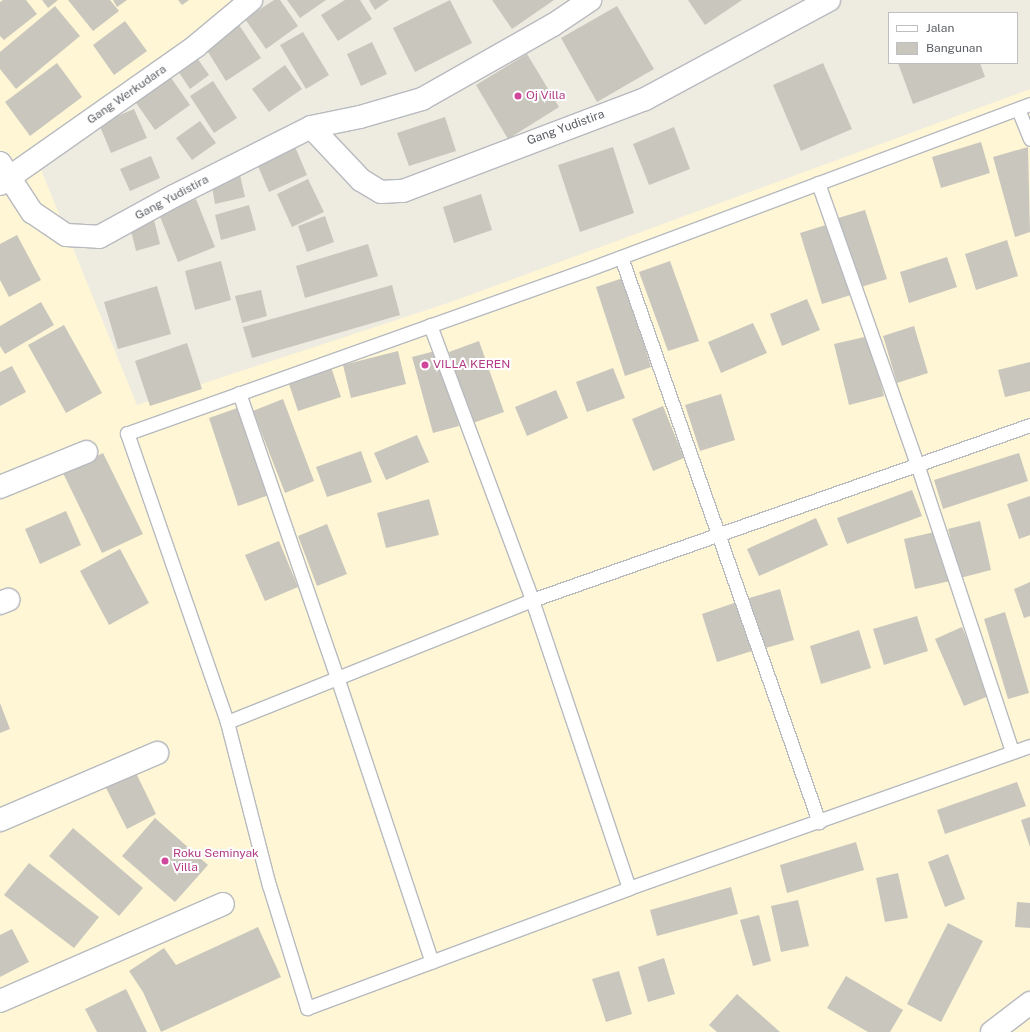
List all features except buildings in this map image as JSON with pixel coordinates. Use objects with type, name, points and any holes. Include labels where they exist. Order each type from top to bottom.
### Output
[{"type":"street","name":"Gang Werkudara","points":[[3,175],[196,46],[250,0]]},
{"type":"street","name":"Gang Yudistira","points":[[3,175],[32,212],[66,235],[99,237],[174,196],[311,127],[360,117],[422,99],[553,25],[590,0]]},
{"type":"street","name":"Gang Yudistira","points":[[311,127],[361,180],[381,192],[403,191],[645,99],[829,0]]},
{"type":"street","points":[[0,487],[86,452]]},
{"type":"street","points":[[0,820],[157,753]]},
{"type":"street","points":[[0,1001],[224,904]]},
{"type":"street","points":[[992,1032],[1030,1003]]},
{"type":"lane","points":[[1030,139],[1024,106],[621,257],[127,433],[227,722],[268,885],[307,1008],[630,888],[1030,746]]},
{"type":"lane","points":[[818,183],[916,464],[1012,752]]},
{"type":"lane","points":[[621,257],[819,822]]},
{"type":"lane","points":[[430,326],[532,600],[630,888]]},
{"type":"lane","points":[[239,393],[337,677],[432,962]]},
{"type":"lane","points":[[227,722],[532,600],[1030,425]]},
{"type":"shaded area","points":[[0,0],[250,0],[37,160],[137,405],[448,303],[1030,89],[1030,1032],[0,1032]]},
{"type":"place","name":"Oj Villa","points":[[518,96]]},
{"type":"place","name":"VILLA KEREN","points":[[425,365]]},
{"type":"place","name":"Roku Seminyak Villa","points":[[165,861]]}]
